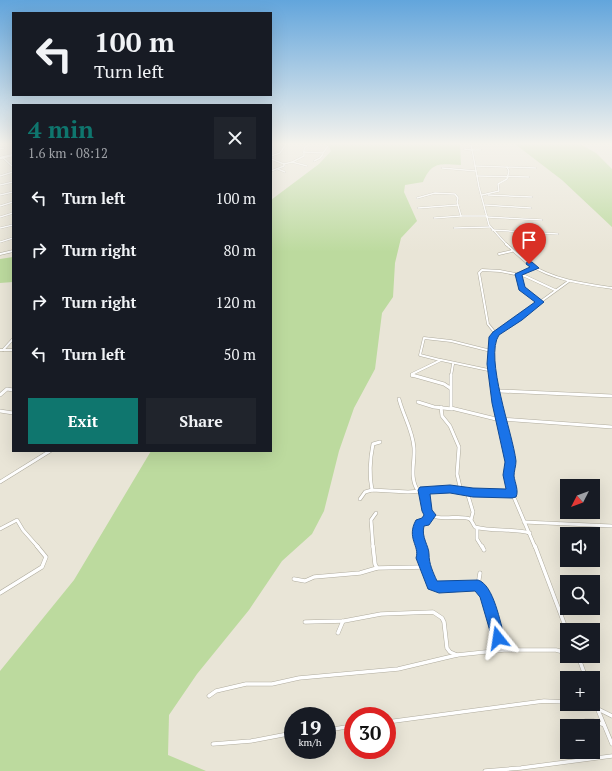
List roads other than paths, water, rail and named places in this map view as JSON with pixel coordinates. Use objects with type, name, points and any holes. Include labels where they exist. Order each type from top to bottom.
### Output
[{"type":"street","points":[[479,180],[490,227],[512,251],[535,268],[569,281],[612,288]]},
{"type":"street","points":[[483,195],[499,191],[498,184],[504,180]]},
{"type":"street","points":[[0,185],[12,182]]},
{"type":"street","points":[[0,195],[12,192]]},
{"type":"street","points":[[417,198],[421,195],[450,193],[456,195],[460,216]]},
{"type":"street","points":[[483,195],[532,197]]},
{"type":"street","points":[[0,206],[12,202]]},
{"type":"street","points":[[418,208],[458,205]]},
{"type":"street","points":[[485,206],[531,208]]},
{"type":"street","points":[[0,217],[12,214]]},
{"type":"street","points":[[434,218],[460,216],[542,220]]},
{"type":"street","points":[[0,228],[12,225]]},
{"type":"street","points":[[454,228],[490,227]]},
{"type":"street","points":[[492,230],[558,234]]},
{"type":"street","points":[[0,242],[12,238]]},
{"type":"street","points":[[0,254],[12,251]]},
{"type":"street","points":[[499,254],[512,251]]},
{"type":"street","points":[[519,274],[535,268]]},
{"type":"street","points":[[496,334],[488,324],[479,273],[484,269],[519,274],[556,290]]},
{"type":"street","points":[[519,274],[522,288],[540,302]]},
{"type":"street","points":[[564,623],[530,533],[512,494],[509,475],[511,462],[495,394],[491,351],[493,337],[496,334],[569,281]]},
{"type":"street","points":[[491,351],[451,341],[424,338],[420,355],[453,364],[493,371]]},
{"type":"street","points":[[2,350],[8,347],[12,341]]},
{"type":"street","points":[[441,360],[412,374],[412,376],[444,384],[450,388]]},
{"type":"street","points":[[452,409],[450,405],[450,388],[453,364]]},
{"type":"street","points":[[494,388],[500,391],[612,396]]},
{"type":"street","points":[[0,395],[7,389],[12,390]]},
{"type":"street","points":[[495,394],[497,391],[500,391]]},
{"type":"street","points":[[399,399],[414,446],[412,470],[414,484],[418,491]]},
{"type":"street","points":[[418,402],[491,419],[612,426]]},
{"type":"street","points":[[441,407],[442,416],[448,423],[459,447],[457,474],[461,491]]},
{"type":"street","points":[[0,411],[12,413]]},
{"type":"street","points":[[372,490],[370,482],[372,449],[373,444],[380,442]]},
{"type":"street","points":[[0,482],[48,452]]},
{"type":"street","points":[[360,498],[365,492],[372,490],[408,492],[450,489],[467,492],[512,494]]},
{"type":"street","points":[[424,490],[427,511],[431,515],[446,518],[466,518],[471,520],[478,528],[493,531],[522,531],[530,533]]},
{"type":"street","points":[[467,492],[473,512],[471,520]]},
{"type":"street","points":[[376,513],[371,520],[375,564],[377,568]]},
{"type":"street","points":[[431,515],[426,522],[420,523],[417,529],[422,548],[422,558],[432,586],[478,585]]},
{"type":"street","points":[[0,530],[17,520],[23,530],[46,557],[42,567],[0,593]]},
{"type":"street","points":[[524,522],[612,526]]},
{"type":"street","points":[[478,528],[477,539],[484,550]]},
{"type":"street","points":[[294,579],[304,581],[314,577],[360,573],[377,568],[425,567]]},
{"type":"street","points":[[478,585],[480,573]]},
{"type":"street","points":[[478,585],[486,594],[498,638],[504,650]]},
{"type":"street","points":[[305,622],[344,621],[381,614],[433,612],[442,618],[444,622],[447,648],[450,652],[457,655]]},
{"type":"street","points":[[338,633],[344,621]]},
{"type":"street","points":[[209,696],[216,691],[246,684],[272,684],[299,678],[398,669],[457,655],[504,650],[560,651]]},
{"type":"street","points":[[396,721],[509,705],[544,701],[560,702]]},
{"type":"street","points":[[600,710],[612,716]]},
{"type":"street","points":[[598,711],[612,744]]},
{"type":"street","points":[[600,723],[605,725]]},
{"type":"street","points":[[212,744],[251,741],[284,735]]},
{"type":"street","points":[[485,771],[545,766],[612,756]]}]
